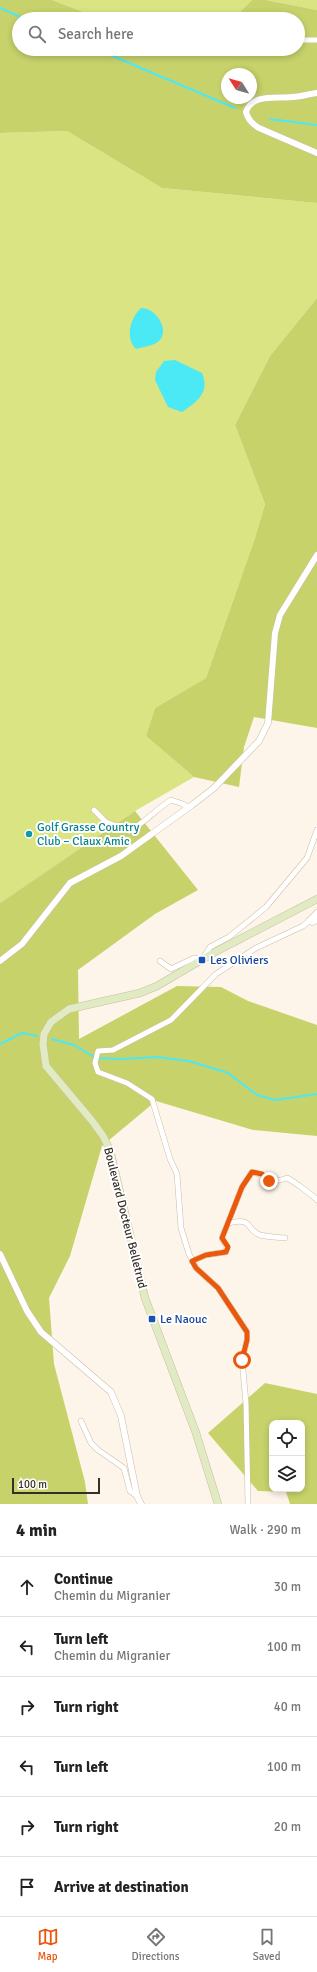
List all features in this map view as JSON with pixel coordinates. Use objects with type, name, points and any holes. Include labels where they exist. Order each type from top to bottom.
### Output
[{"type":"main road","name":"Boulevard Docteur Belletrud","points":[[218,1504],[196,1433],[145,1298],[110,1150],[103,1136],[93,1122],[46,1066],[43,1044],[44,1034],[51,1022],[69,1009],[140,993],[172,978],[202,960],[317,898]]},
{"type":"street","points":[[305,40],[317,40]]},
{"type":"street","points":[[317,93],[292,97],[261,99],[250,104],[246,112],[252,124],[317,153]]},
{"type":"street","points":[[0,961],[22,944],[70,883],[121,856],[188,808],[214,788],[251,752],[264,733],[268,723],[275,633],[280,615],[317,555]]},
{"type":"street","points":[[94,810],[106,822],[129,832],[136,828],[153,812],[171,800],[183,804],[188,808]]},
{"type":"street","points":[[160,961],[171,969],[194,958],[202,960],[210,947],[244,926],[270,902],[307,858],[317,830]]},
{"type":"street","points":[[248,1504],[246,1403],[242,1360],[247,1340],[247,1332],[218,1288],[196,1268],[192,1261],[181,1228],[177,1174],[170,1158],[152,1099],[127,1083],[98,1072],[95,1063],[98,1051],[113,1050],[171,1020],[216,974],[256,948],[303,926],[317,913]]},
{"type":"street","points":[[309,921],[312,922],[317,920]]},
{"type":"street","points":[[192,1261],[206,1255],[226,1252],[228,1247],[222,1238],[242,1187],[252,1172],[262,1174],[269,1181],[275,1183],[288,1178],[317,1200]]},
{"type":"street","points":[[228,1223],[243,1221],[247,1223],[256,1233],[262,1236],[285,1238]]},
{"type":"street","points":[[0,1254],[27,1311],[41,1332],[110,1392],[121,1416],[137,1496],[141,1504]]},
{"type":"street","points":[[81,1421],[92,1443],[98,1450],[124,1468],[130,1491],[137,1496]]},
{"type":"green space","points":[[0,0],[52,0],[84,12],[12,12],[12,56],[305,56],[305,12],[240,12],[252,0],[266,0],[317,10],[317,203],[162,188],[67,131],[0,133]]},
{"type":"green space","points":[[52,0],[252,0],[240,12],[84,12]]},
{"type":"green space","points":[[266,0],[317,0],[317,10]]},
{"type":"green space","name":"Golf Grasse Country Club – Claux Amic","points":[[67,131],[162,188],[317,203],[317,298],[270,356],[235,425],[265,504],[255,538],[206,678],[155,708],[146,736],[194,777],[135,811],[0,903],[0,133]]},
{"type":"green space","points":[[317,298],[317,728],[254,717],[244,747],[239,787],[194,777],[146,736],[155,708],[206,678],[255,538],[265,504],[235,425],[270,356]]},
{"type":"green space","points":[[135,811],[198,890],[155,914],[78,970],[79,1039],[177,986],[221,987],[248,1001],[317,1025],[317,1136],[253,1130],[156,1101],[102,1146],[70,1256],[49,1298],[54,1364],[85,1482],[88,1504],[0,1504],[0,903]]},
{"type":"green space","points":[[265,1383],[317,1394],[317,1504],[290,1504],[286,1492],[305,1492],[305,1420],[269,1420],[269,1491],[258,1491],[208,1433]]},
{"type":"water","points":[[141,308],[151,311],[159,319],[162,324],[163,335],[155,344],[136,349],[131,339],[130,328],[134,317]]},
{"type":"water","points":[[175,360],[202,373],[204,380],[201,396],[182,412],[168,407],[155,380],[156,372],[164,361]]},
{"type":"waterway","points":[[0,8],[12,13]]},
{"type":"waterway","points":[[112,56],[235,108]]},
{"type":"waterway","points":[[270,119],[317,125]]},
{"type":"waterway","points":[[0,1044],[22,1033],[37,1036]]},
{"type":"waterway","points":[[52,1039],[74,1045],[96,1058],[121,1059],[157,1057],[189,1061],[228,1073],[257,1095],[275,1100],[317,1094]]},
{"type":"place","name":"Golf Grasse Country Club – Claux Amic","points":[[29,834]]},
{"type":"place","name":"Les Oliviers","points":[[202,960]]},
{"type":"place","name":"Le Naouc","points":[[152,1319]]},
{"type":"route","points":[[242,1360],[247,1340],[247,1332],[218,1288],[196,1268],[192,1261],[206,1255],[226,1252],[228,1247],[222,1238],[242,1187],[252,1172],[262,1174],[269,1181]]}]
